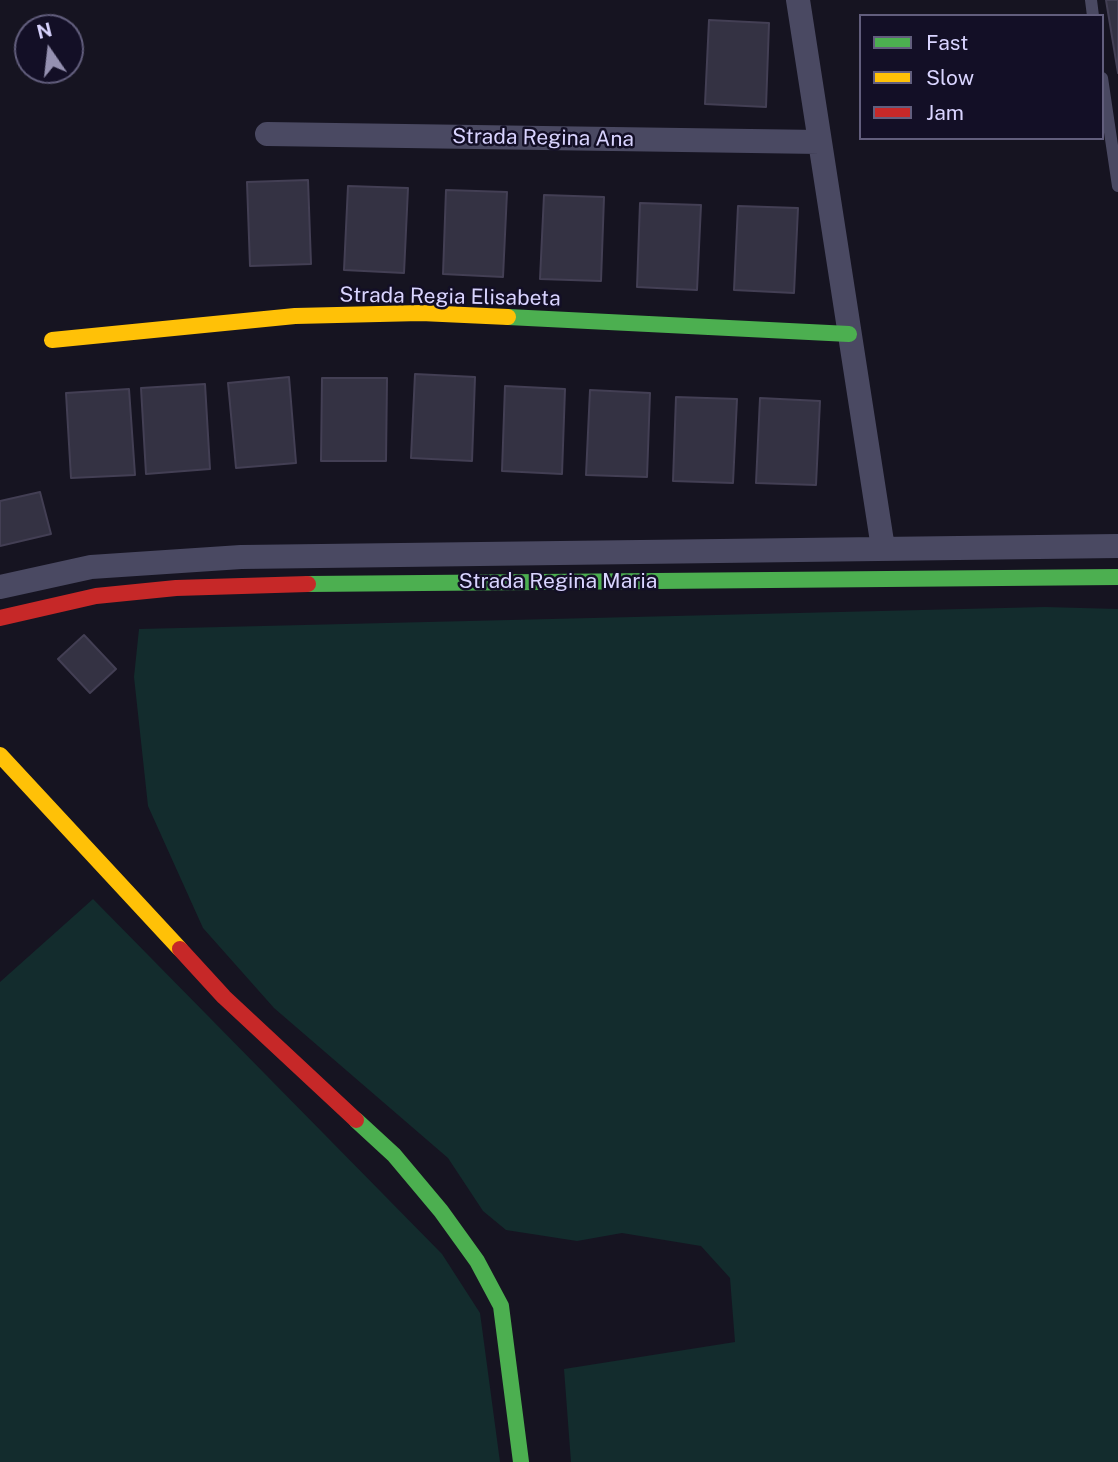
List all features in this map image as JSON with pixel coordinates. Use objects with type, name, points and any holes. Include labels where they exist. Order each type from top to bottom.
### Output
[{"type":"street","points":[[797,0],[883,548]]},
{"type":"street","name":"Strada Regina Ana","points":[[267,134],[820,142]]},
{"type":"street","name":"Strada Regia Elisabeta","points":[[52,340],[295,317],[421,313],[849,334]]},
{"type":"street","name":"Strada Regina Maria","points":[[0,587],[91,567],[227,557],[1118,546]]},
{"type":"street","name":"Strada Regina Maria","points":[[0,618],[96,596],[248,584],[1118,577]]},
{"type":"street","points":[[0,755],[223,997],[394,1155],[441,1211],[477,1261],[500,1306],[521,1462]]},
{"type":"lane","points":[[1104,92],[1118,186]]},
{"type":"green space","points":[[1045,607],[1118,609],[1118,1462],[571,1462],[564,1369],[735,1342],[730,1278],[701,1246],[622,1233],[577,1241],[506,1230],[483,1211],[448,1158],[274,1008],[203,928],[148,806],[134,677],[139,629]]},
{"type":"green space","points":[[93,899],[442,1254],[480,1313],[500,1462],[0,1462],[0,982]]},
{"type":"building","points":[[1106,0],[1118,0],[1118,73]]},
{"type":"building","points":[[709,20],[769,23],[766,107],[705,104]]},
{"type":"building","points":[[308,180],[311,264],[250,266],[247,182]]},
{"type":"building","points":[[348,186],[408,188],[404,273],[344,270]]},
{"type":"building","points":[[446,190],[507,192],[503,277],[443,274]]},
{"type":"building","points":[[544,195],[604,197],[601,281],[540,279]]},
{"type":"building","points":[[640,203],[701,205],[697,290],[637,287]]},
{"type":"building","points":[[738,206],[798,208],[794,293],[734,290]]},
{"type":"building","points":[[415,374],[475,377],[472,461],[411,458]]},
{"type":"building","points":[[289,377],[296,463],[236,468],[228,383]]},
{"type":"building","points":[[322,378],[387,378],[386,461],[321,461]]},
{"type":"building","points":[[205,384],[210,469],[146,474],[141,388]]},
{"type":"building","points":[[505,386],[565,389],[562,474],[502,471]]},
{"type":"building","points":[[129,389],[135,475],[71,478],[66,393]]},
{"type":"building","points":[[590,390],[650,393],[647,477],[586,475]]},
{"type":"building","points":[[676,397],[737,399],[733,483],[673,481]]},
{"type":"building","points":[[760,398],[820,401],[816,485],[756,483]]},
{"type":"building","points":[[40,492],[51,534],[0,546],[0,501]]},
{"type":"building","points":[[84,635],[116,669],[90,693],[58,659]]},
{"type":"traffic: fast","points":[[508,317],[849,334]]},
{"type":"traffic: fast","points":[[308,584],[1118,577]]},
{"type":"traffic: fast","points":[[356,1120],[394,1155],[441,1211],[477,1261],[501,1306],[521,1462]]},
{"type":"traffic: slow","points":[[52,340],[295,316],[421,313],[508,317]]},
{"type":"traffic: slow","points":[[0,755],[180,949]]},
{"type":"traffic: jam","points":[[0,618],[96,596],[176,588],[308,584]]},
{"type":"traffic: jam","points":[[180,949],[224,997],[356,1120]]}]
